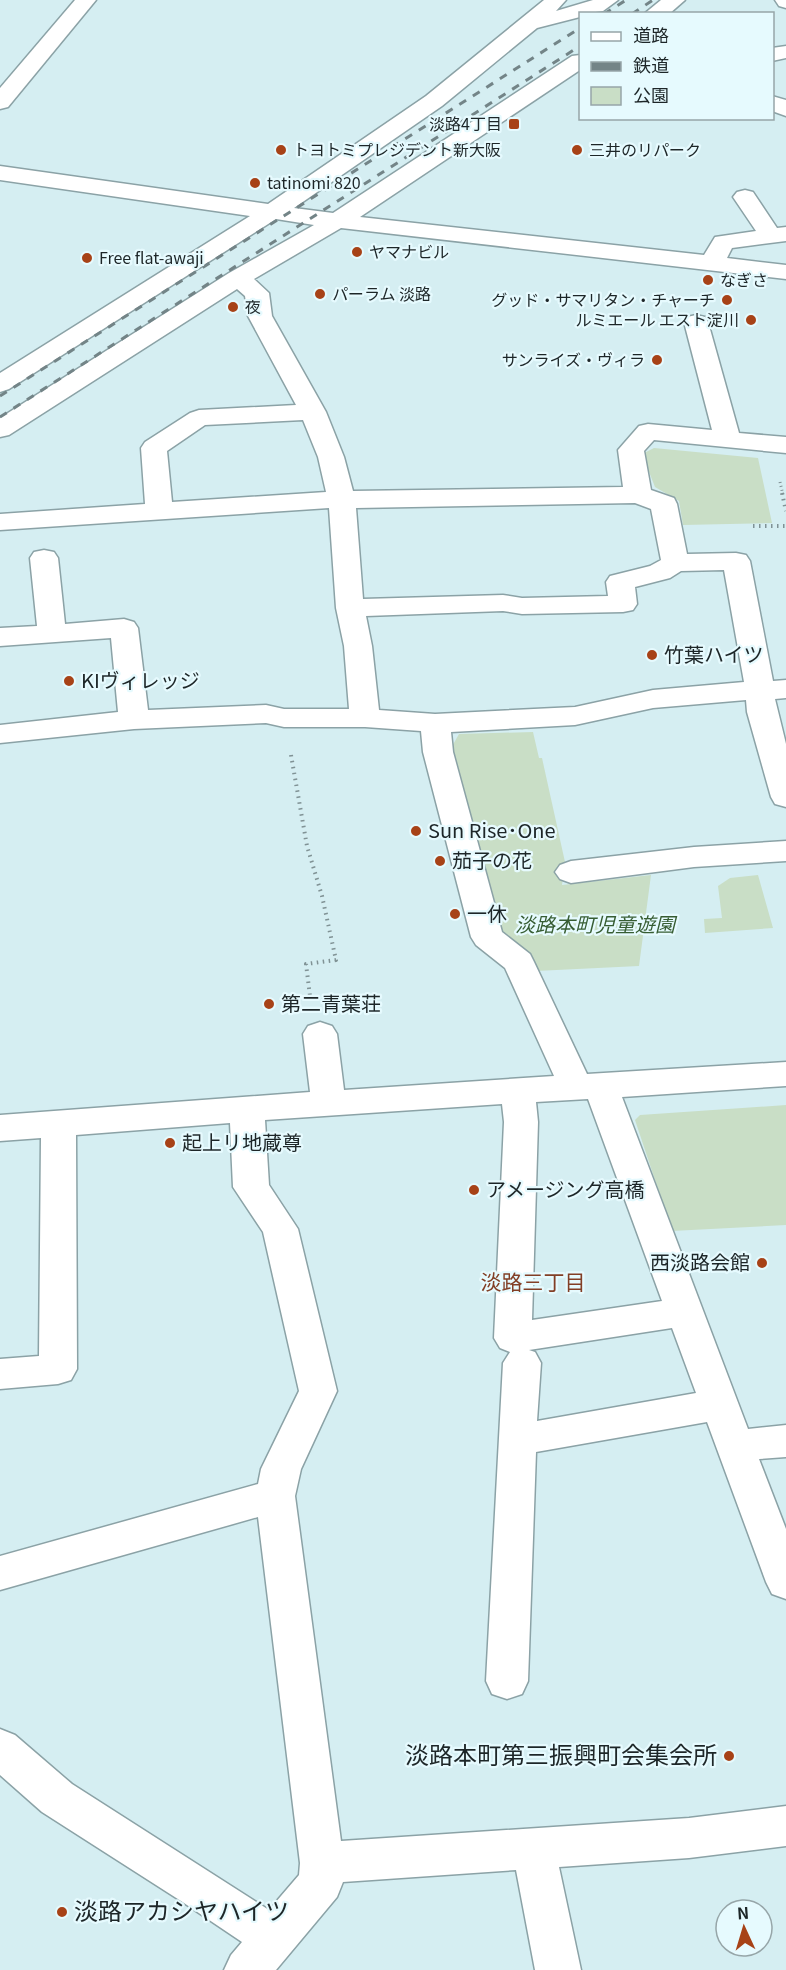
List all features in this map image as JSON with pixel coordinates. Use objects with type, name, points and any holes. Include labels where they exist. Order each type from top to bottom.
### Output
[{"type":"street","points":[[0,102],[86,0]]},
{"type":"street","points":[[0,384],[272,212],[395,129],[479,68],[556,0]]},
{"type":"street","points":[[531,24],[596,7],[608,0]]},
{"type":"street","points":[[657,12],[675,0]]},
{"type":"street","points":[[531,24],[570,36]]},
{"type":"street","points":[[0,429],[238,278],[337,221],[579,62]]},
{"type":"street","points":[[0,173],[337,221],[786,272]]},
{"type":"street","points":[[712,263],[723,242],[777,235],[745,197]]},
{"type":"street","points":[[238,278],[257,293],[262,321],[312,412],[332,457],[342,501],[350,608],[358,646],[365,718]]},
{"type":"street","points":[[696,322],[727,438]]},
{"type":"street","points":[[76,336],[120,353]]},
{"type":"street","points":[[159,511],[154,448],[199,418],[312,412]]},
{"type":"street","points":[[638,495],[631,450],[648,432],[786,445]]},
{"type":"street","points":[[0,522],[321,500],[638,495],[664,504],[675,563]]},
{"type":"street","points":[[44,558],[52,633]]},
{"type":"street","points":[[350,608],[503,603],[522,606],[623,604],[620,582],[660,572],[675,563],[736,561],[773,690],[762,712],[786,796]]},
{"type":"street","points":[[0,637],[124,628],[134,720]]},
{"type":"street","points":[[0,734],[134,720],[266,714],[284,718],[365,718],[435,723],[576,716],[653,699],[773,690]]},
{"type":"street","points":[[435,723],[438,752],[487,937],[518,962],[590,1087],[606,1103],[786,1582]]},
{"type":"street","points":[[571,872],[694,857],[786,850]]},
{"type":"street","points":[[320,1034],[329,1103]]},
{"type":"street","points":[[0,1128],[329,1103],[786,1074]]},
{"type":"street","points":[[518,1092],[521,1122],[513,1338],[683,1312]]},
{"type":"street","points":[[0,1748],[57,1798],[197,1886],[261,1955],[321,1882],[322,1863],[275,1496],[281,1469],[318,1390],[280,1229],[251,1187],[247,1110]]},
{"type":"street","points":[[0,1374],[58,1369],[59,1124]]},
{"type":"street","points":[[507,1681],[522,1363]]},
{"type":"street","points":[[517,1440],[720,1404]]},
{"type":"street","points":[[736,1446],[786,1441]]},
{"type":"street","points":[[0,1573],[275,1496]]},
{"type":"street","points":[[322,1863],[689,1838],[786,1826]]},
{"type":"street","points":[[533,1847],[558,1970]]},
{"type":"path","points":[[284,718],[307,846],[322,896],[336,960],[306,964],[313,1018],[320,1034]]},
{"type":"green space","points":[[654,448],[758,458],[772,523],[683,525],[679,501],[655,487],[642,454]]},
{"type":"green space","name":"淡路本町児童遊園","points":[[533,732],[539,758],[542,758],[565,862],[562,885],[651,875],[639,966],[536,971],[504,943],[450,750],[459,734]]},
{"type":"green space","points":[[758,875],[773,928],[705,933],[704,919],[722,918],[718,886],[730,878]]},
{"type":"green space","points":[[786,1105],[786,1225],[672,1231],[635,1120],[640,1115]]},
{"type":"railway","points":[[607,12],[626,0]]},
{"type":"railway","points":[[635,12],[653,0]]},
{"type":"railway","points":[[0,396],[579,29]]},
{"type":"railway","points":[[0,417],[579,47]]},
{"type":"place","name":"淡路4丁目","points":[[514,124]]},
{"type":"place","name":"トヨトミプレジデント新大阪","points":[[281,150]]},
{"type":"place","name":"三井のリパーク","points":[[577,150]]},
{"type":"place","name":"tatinomi 820","points":[[255,183]]},
{"type":"place","name":"ヤマナビル","points":[[357,252]]},
{"type":"place","name":"Free flat-awaji","points":[[87,258]]},
{"type":"place","name":"なぎさ","points":[[708,280]]},
{"type":"place","name":"パーラム 淡路","points":[[320,294]]},
{"type":"place","name":"グッド・サマリタン・チャーチ","points":[[727,300]]},
{"type":"place","name":"夜","points":[[233,307]]},
{"type":"place","name":"ルミエール エスト淀川","points":[[751,320]]},
{"type":"place","name":"サンライズ・ヴィラ","points":[[657,360]]},
{"type":"place","name":"竹葉ハイツ","points":[[652,655]]},
{"type":"place","name":"KIヴィレッジ","points":[[69,681]]},
{"type":"place","name":"Sun Rise･One","points":[[416,831]]},
{"type":"place","name":"茄子の花","points":[[440,861]]},
{"type":"place","name":"一休","points":[[455,914]]},
{"type":"place","name":"第二青葉荘","points":[[269,1004]]},
{"type":"place","name":"起上リ地蔵尊","points":[[170,1143]]},
{"type":"place","name":"アメージング高橋","points":[[474,1190]]},
{"type":"place","name":"西淡路会館","points":[[762,1263]]},
{"type":"place","name":"淡路本町第三振興町会集会所","points":[[729,1756]]},
{"type":"place","name":"淡路アカシヤハイツ","points":[[62,1912]]},
{"type":"district","name":"淡路三丁目","points":[[533,1283]]}]
